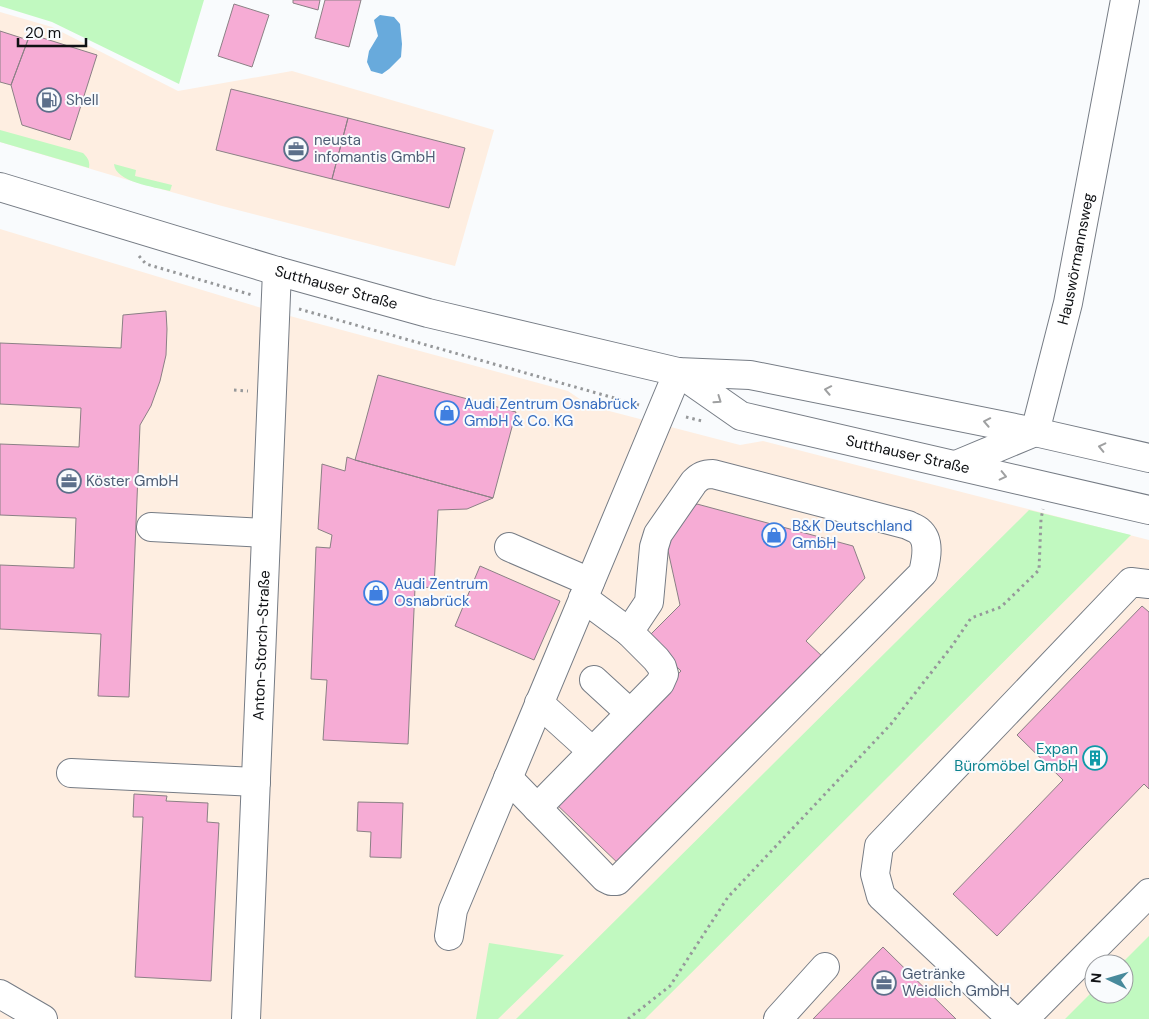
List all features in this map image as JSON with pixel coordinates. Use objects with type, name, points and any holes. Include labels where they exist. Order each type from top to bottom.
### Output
[{"type":"street","name":"Hauswörmannsweg","points":[[1035,432],[1068,303],[1125,0]]},
{"type":"street","name":"Sutthauser Straße","points":[[0,187],[277,271],[428,313],[678,372],[750,375],[1035,432],[1149,458]]},
{"type":"street","name":"Anton-Storch-Straße","points":[[246,1019],[277,271]]},
{"type":"street","name":"Sutthauser Straße","points":[[678,372],[741,416],[1149,510]]},
{"type":"street","points":[[448,936],[453,910],[678,372]]},
{"type":"street","points":[[956,465],[1035,432]]},
{"type":"street","points":[[508,778],[605,878],[611,882],[617,881],[923,573],[926,560],[926,544],[920,532],[908,525],[713,474],[704,474],[694,482],[658,534],[654,547],[649,602],[629,632]]},
{"type":"street","points":[[151,527],[266,533]]},
{"type":"street","points":[[509,547],[586,590],[656,659],[662,667],[664,674],[660,683],[537,808]]},
{"type":"street","points":[[1012,1019],[881,896],[875,874],[879,846],[1131,582],[1149,584]]},
{"type":"street","points":[[594,680],[630,713]]},
{"type":"street","points":[[539,703],[592,751]]},
{"type":"street","points":[[71,773],[256,782]]},
{"type":"street","points":[[1024,1019],[1149,894]]},
{"type":"street","points":[[778,1019],[825,967]]},
{"type":"street","points":[[0,994],[43,1019]]},
{"type":"path","points":[[628,1019],[670,986],[728,897],[891,724],[952,646],[971,618],[1001,607],[1039,570],[1041,519],[1048,487]]},
{"type":"shaded area","points":[[0,12],[52,27],[178,91],[292,71],[494,130],[455,266],[222,206],[0,142]]},
{"type":"shaded area","points":[[0,229],[275,312],[568,391],[590,406],[740,445],[763,441],[1149,540],[1149,1019],[0,1019]]},
{"type":"green space","points":[[0,0],[204,0],[179,84],[52,22],[0,6]]},
{"type":"green space","points":[[0,130],[83,153],[88,160],[89,168],[0,142]]},
{"type":"green space","points":[[114,164],[136,170],[135,176],[172,185],[170,191],[128,179],[116,170]]},
{"type":"green space","points":[[1029,510],[1131,535],[645,1019],[516,1019]]},
{"type":"green space","points":[[1149,936],[1149,1019],[1065,1019],[1084,1000],[1084,1004],[1134,1004],[1134,954],[1131,954]]},
{"type":"green space","points":[[489,943],[564,955],[498,1019],[476,1019]]},
{"type":"water","points":[[380,15],[394,17],[400,24],[402,44],[401,57],[382,74],[371,71],[367,62],[369,51],[378,36],[374,20]]},
{"type":"building","points":[[293,0],[320,0],[318,10],[293,3]]},
{"type":"building","points":[[325,0],[361,0],[349,47],[315,38]]},
{"type":"building","points":[[234,4],[269,15],[252,67],[218,56]]},
{"type":"building","points":[[0,31],[28,40],[11,85],[0,82]]},
{"type":"building","name":"Shell","points":[[30,34],[97,55],[70,140],[22,125],[11,85]]},
{"type":"building","points":[[231,89],[348,118],[332,179],[216,150]]},
{"type":"building","points":[[348,118],[465,148],[449,208],[332,179]]},
{"type":"building","name":"Köster GmbH","points":[[166,311],[166,355],[160,381],[151,406],[140,425],[129,697],[98,696],[101,634],[0,629],[0,565],[74,568],[76,518],[0,515],[0,444],[79,447],[81,408],[0,404],[0,343],[121,348],[123,315]]},
{"type":"building","points":[[378,375],[516,412],[493,498],[355,460]]},
{"type":"building","points":[[347,457],[493,498],[467,509],[438,510],[434,587],[415,588],[408,744],[323,740],[327,680],[311,679],[316,547],[330,548],[332,535],[318,529],[322,464],[345,471]]},
{"type":"building","points":[[697,504],[853,546],[865,578],[806,641],[824,658],[622,867],[554,802],[681,671],[647,638],[680,605],[665,537]]},
{"type":"building","points":[[480,566],[560,601],[534,660],[455,626]]},
{"type":"building","name":"Expan Büromöbel GmbH","points":[[1142,606],[1149,612],[1149,789],[1144,784],[997,936],[953,894],[1063,780],[1017,735]]},
{"type":"building","points":[[134,794],[167,796],[166,801],[208,803],[207,822],[219,823],[211,981],[135,977],[143,817],[133,817]]},
{"type":"building","points":[[358,802],[403,803],[401,858],[370,857],[371,832],[357,831]]},
{"type":"building","name":"Getränke Weidlich GmbH","points":[[883,947],[956,1019],[813,1019]]},
{"type":"place","name":"Shell","points":[[49,100]]},
{"type":"place","name":"neusta infomantis GmbH","points":[[296,149]]},
{"type":"place","name":"Audi Zentrum Osnabrück GmbH & Co. KG","points":[[447,413]]},
{"type":"place","name":"Köster GmbH","points":[[69,481]]},
{"type":"place","name":"B&K Deutschland GmbH","points":[[774,535]]},
{"type":"place","name":"Audi Zentrum Osnabrück","points":[[376,593]]},
{"type":"place","name":"Expan Büromöbel GmbH","points":[[1095,758]]},
{"type":"place","name":"Getränke Weidlich GmbH","points":[[884,983]]}]
